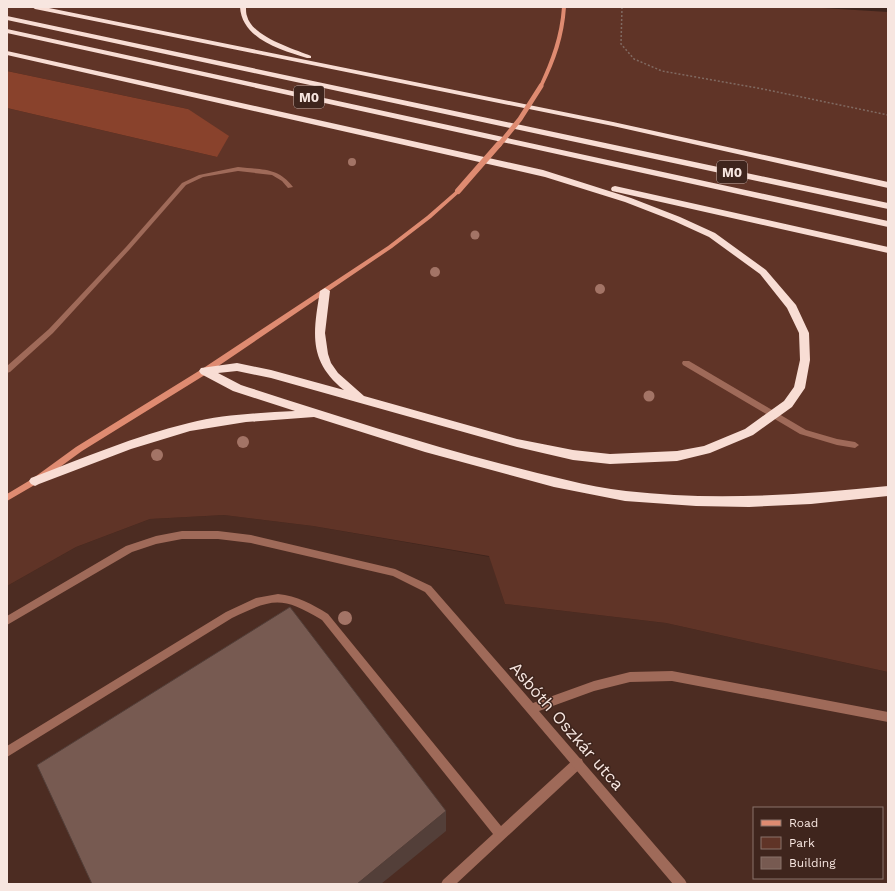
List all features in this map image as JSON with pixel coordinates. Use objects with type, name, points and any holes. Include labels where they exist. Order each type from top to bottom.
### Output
[{"type":"highway","points":[[35,7],[613,124],[888,186]]},
{"type":"highway","points":[[243,7],[243,19],[252,30],[272,42],[294,52],[328,63],[407,82]]},
{"type":"highway","name":"M0","points":[[7,18],[888,206]]},
{"type":"highway","name":"M0","points":[[7,31],[888,224]]},
{"type":"highway","points":[[7,53],[888,250]]},
{"type":"highway","points":[[204,371],[237,367],[271,374],[517,443],[573,455],[610,459],[677,456],[706,450],[749,432],[774,416],[788,404],[799,388],[805,360],[804,333],[792,307],[763,272],[712,236],[677,219],[628,200],[543,174]]},
{"type":"highway","points":[[325,291],[321,320],[321,351],[330,372],[361,399]]},
{"type":"highway","points":[[204,371],[236,388],[417,446],[554,482],[625,496],[696,502],[749,502],[811,499],[888,491]]},
{"type":"highway","points":[[35,481],[127,446],[190,426],[268,416],[321,414]]},
{"type":"main road","points":[[7,498],[35,481],[79,449],[204,371],[325,291],[390,247],[429,217],[458,191],[520,119],[541,86],[555,57],[561,37],[564,7]]},
{"type":"street","points":[[7,370],[51,331],[128,248],[184,184],[201,176],[238,169],[273,173],[284,180],[290,187]]},
{"type":"street","points":[[686,363],[803,432],[837,442],[855,445]]},
{"type":"street","name":"Asbóth Oszkár utca","points":[[7,621],[129,549],[156,540],[182,535],[218,535],[251,539],[395,573],[428,589],[681,884]]},
{"type":"street","points":[[7,752],[229,615],[253,603],[272,598],[292,599],[305,604],[325,617],[500,834]]},
{"type":"street","points":[[531,709],[594,686],[630,677],[672,676],[888,717]]},
{"type":"street","points":[[447,884],[578,763]]},
{"type":"path","points":[[622,7],[622,44],[634,59],[662,71],[763,89],[888,115]]},
{"type":"shaded area","points":[[7,71],[188,109],[229,136],[217,157],[7,108]]},
{"type":"shaded area","points":[[224,515],[313,526],[490,557],[505,604],[666,623],[888,672],[888,884],[7,884],[7,586],[76,547],[150,519]]},
{"type":"green space","points":[[7,7],[806,7],[888,12],[888,672],[666,623],[505,604],[489,556],[313,526],[224,515],[150,519],[76,547],[7,586],[7,108],[217,157],[188,109],[7,71]]},
{"type":"building","points":[[290,607],[446,811],[357,884],[92,884],[37,765]]}]
